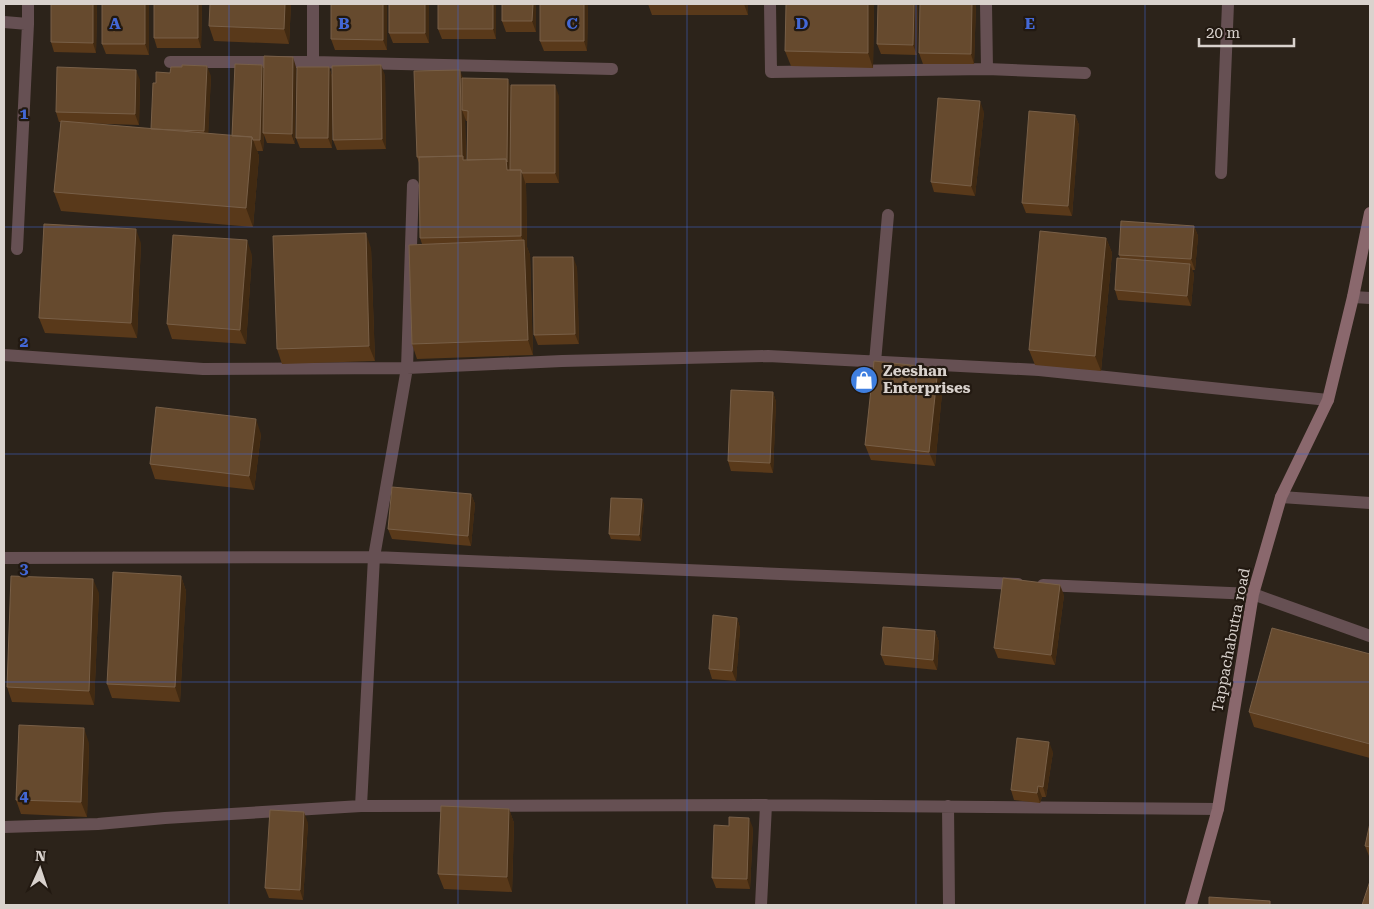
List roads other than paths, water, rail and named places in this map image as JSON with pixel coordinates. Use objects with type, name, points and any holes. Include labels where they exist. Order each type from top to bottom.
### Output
[{"type":"main road","name":"Tappachabutra road","points":[[1191,905],[1218,809],[1253,594],[1281,497],[1328,400],[1353,297],[1370,214]]},
{"type":"street","points":[[17,249],[28,4]]},
{"type":"street","points":[[313,4],[314,62]]},
{"type":"street","points":[[770,4],[772,72],[987,69],[1085,73]]},
{"type":"street","points":[[986,4],[987,69]]},
{"type":"street","points":[[1221,173],[1228,4]]},
{"type":"street","points":[[4,22],[28,24]]},
{"type":"street","points":[[170,62],[314,62],[612,69]]},
{"type":"street","points":[[361,806],[374,557],[407,368],[413,186]]},
{"type":"street","points":[[875,362],[888,215]]},
{"type":"street","points":[[1353,297],[1370,298]]},
{"type":"street","points":[[4,355],[203,369],[407,368],[768,356],[1039,370],[1328,400]]},
{"type":"street","points":[[1281,497],[1370,503]]},
{"type":"street","points":[[4,558],[374,557],[1253,594],[1370,636]]},
{"type":"street","points":[[761,905],[766,805]]},
{"type":"street","points":[[4,827],[98,824],[361,806],[766,805],[1218,809]]},
{"type":"street","points":[[948,806],[949,905]]},
{"type":"place","name":"Zeeshan Enterprises","points":[[864,380]]}]
